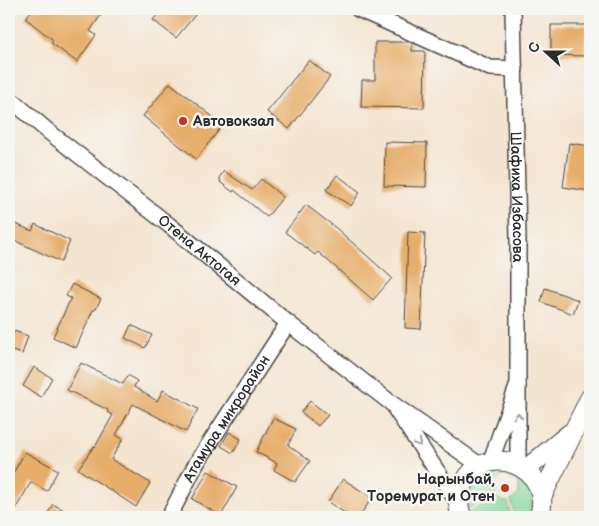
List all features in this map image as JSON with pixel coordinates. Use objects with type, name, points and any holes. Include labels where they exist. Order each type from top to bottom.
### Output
[{"type":"street","points":[[358,9],[490,68],[515,69]]},
{"type":"street","name":"Шафиха Избасова","points":[[513,9],[518,384],[521,467]]},
{"type":"street","name":"Отена Актогая","points":[[9,98],[49,132],[391,402],[486,464]]},
{"type":"street","name":"Атамура микрорайон","points":[[169,517],[196,464],[288,322]]},
{"type":"street","points":[[486,464],[518,384]]},
{"type":"street","points":[[539,517],[542,496],[590,398]]},
{"type":"street","name":"Отена Актогая","points":[[391,402],[460,513]]},
{"type":"street","points":[[521,467],[574,430]]},
{"type":"street","points":[[460,513],[460,495],[467,478],[486,464],[508,462],[521,467],[537,484],[542,496]]},
{"type":"green space","points":[[500,470],[517,476],[528,486],[532,499],[530,517],[515,517],[511,500],[519,494],[518,481],[504,475],[493,483],[496,494],[467,509],[469,494],[475,482],[485,475]]},
{"type":"green space","points":[[497,497],[501,501],[508,502],[511,517],[471,517],[469,513]]},
{"type":"building","points":[[33,9],[105,9],[90,31],[96,35],[77,62],[51,43],[53,40],[25,18]]},
{"type":"building","points":[[162,9],[200,9],[176,38],[153,20]]},
{"type":"building","points":[[551,25],[586,25],[585,56],[551,55]]},
{"type":"building","points":[[375,42],[410,42],[412,43],[412,51],[425,51],[424,108],[361,107],[362,80],[375,80]]},
{"type":"building","points":[[309,60],[330,77],[289,129],[267,112]]},
{"type":"building","name":"Автовокзал","points":[[170,83],[223,125],[196,159],[143,116]]},
{"type":"building","points":[[385,142],[427,143],[426,187],[384,186]]},
{"type":"building","points":[[569,143],[590,146],[590,191],[563,187]]},
{"type":"building","points":[[224,171],[252,190],[261,179],[283,197],[267,217],[234,190],[233,192],[220,182],[219,178]]},
{"type":"building","points":[[337,175],[360,192],[351,206],[326,190]]},
{"type":"building","points":[[306,205],[336,228],[392,278],[373,300],[318,252],[315,255],[285,232]]},
{"type":"building","points":[[9,221],[32,231],[35,224],[70,241],[61,262],[9,238]]},
{"type":"building","points":[[408,232],[425,233],[421,329],[405,328]]},
{"type":"building","points":[[72,284],[101,299],[95,310],[93,310],[76,348],[53,337],[71,298],[66,296]]},
{"type":"building","points":[[545,288],[578,300],[573,314],[541,302]]},
{"type":"building","points":[[131,325],[152,335],[145,348],[125,338]]},
{"type":"building","points":[[14,331],[28,336],[22,354],[9,350]]},
{"type":"building","points":[[81,363],[123,384],[128,375],[137,381],[134,387],[157,401],[163,390],[198,409],[186,432],[133,404],[116,435],[123,439],[111,459],[150,483],[136,507],[78,469],[95,447],[113,415],[107,412],[108,410],[67,390]]},
{"type":"building","points":[[34,367],[52,378],[41,397],[23,386]]},
{"type":"building","points":[[310,401],[328,415],[318,426],[301,412]]},
{"type":"building","points":[[273,418],[296,429],[288,445],[310,461],[295,482],[274,470],[277,463],[256,452]]},
{"type":"building","points":[[229,432],[241,439],[233,453],[221,446]]},
{"type":"building","points":[[25,452],[58,470],[47,491],[31,482],[11,517],[9,517],[9,481]]},
{"type":"building","points":[[208,471],[237,487],[221,516],[192,499]]},
{"type":"building","points":[[343,479],[372,498],[359,517],[351,517],[328,502]]},
{"type":"building","points":[[53,504],[76,517],[46,517]]},
{"type":"place","name":"Автовокзал","points":[[183,121]]},
{"type":"place","name":"Нарынбай, Торемурат и Отен","points":[[505,488]]}]
